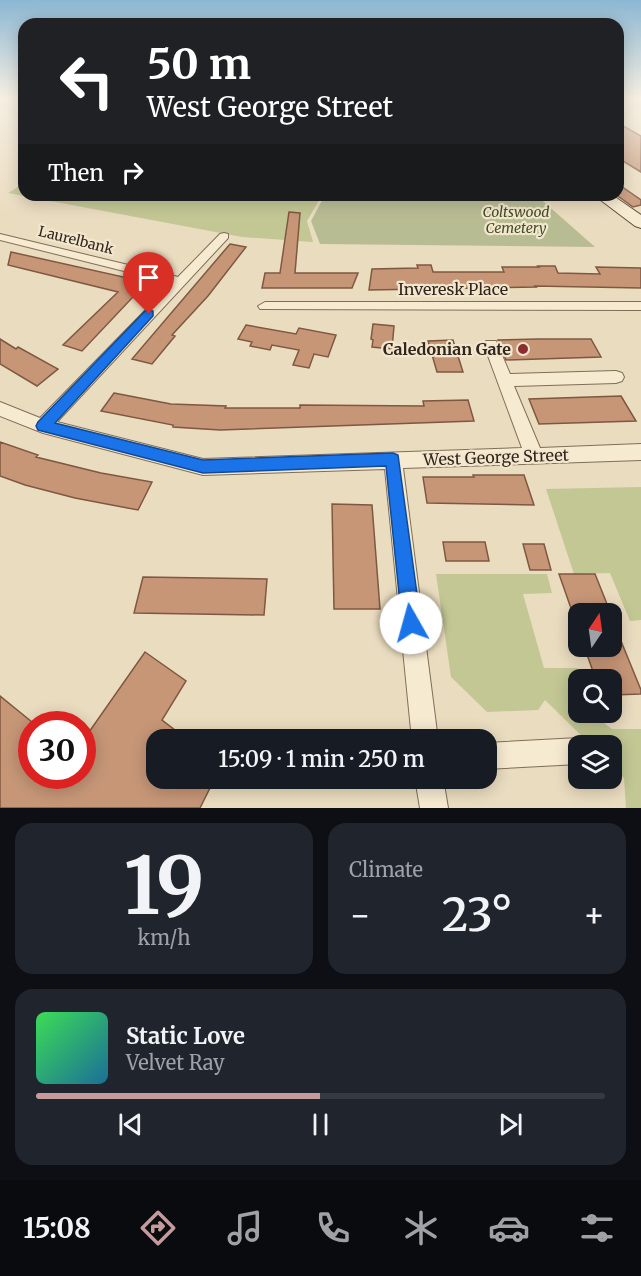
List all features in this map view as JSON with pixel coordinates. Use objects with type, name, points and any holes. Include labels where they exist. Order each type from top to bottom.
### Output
[{"type":"main road","points":[[611,201],[638,219]]},
{"type":"street","points":[[43,426],[224,236]]},
{"type":"street","name":"Laurelbank","points":[[0,237],[180,281]]},
{"type":"street","name":"Inveresk Place","points":[[265,306],[641,306]]},
{"type":"street","points":[[491,345],[534,456]]},
{"type":"street","points":[[504,380],[615,377]]},
{"type":"street","name":"West George Street","points":[[0,409],[43,426],[203,467],[641,452]]},
{"type":"street","points":[[393,459],[423,729]]},
{"type":"street","points":[[497,755],[568,752]]},
{"type":"street","points":[[431,789],[434,808]]},
{"type":"green space","points":[[18,187],[18,195],[8,193]]},
{"type":"green space","points":[[51,201],[319,201],[307,221],[313,242],[242,237]]},
{"type":"green space","name":"Coltswood Cemetery","points":[[322,201],[543,201],[595,247],[320,244],[311,221]]},
{"type":"green space","points":[[641,487],[641,620],[630,621],[610,573],[574,574],[546,489]]},
{"type":"green space","points":[[436,574],[547,574],[552,593],[523,594],[544,668],[577,669],[568,669],[568,722],[545,700],[538,710],[487,712],[451,677]]},
{"type":"green space","points":[[569,723],[604,723],[612,729],[641,729],[641,808],[626,808],[622,776],[622,735],[581,735]]},
{"type":"building","points":[[624,137],[641,137],[641,172],[624,162]]},
{"type":"building","points":[[624,188],[641,200],[641,205],[633,207],[624,200]]},
{"type":"building","points":[[289,212],[300,213],[295,273],[358,273],[352,288],[262,288],[265,273],[280,273]]},
{"type":"building","points":[[230,244],[246,247],[208,296],[172,335],[175,336],[152,364],[132,359]]},
{"type":"building","points":[[11,252],[132,279],[135,276],[149,280],[82,351],[63,345],[118,292],[8,265]]},
{"type":"building","points":[[417,265],[431,265],[433,272],[504,272],[502,267],[555,266],[558,273],[600,274],[596,267],[641,268],[641,288],[535,286],[369,290],[372,269],[418,268]]},
{"type":"building","points":[[373,324],[394,326],[392,349],[372,347]]},
{"type":"building","points":[[246,325],[296,334],[299,328],[336,335],[328,357],[314,354],[309,368],[293,365],[299,350],[272,345],[270,350],[250,346],[252,342],[238,339]]},
{"type":"building","points":[[0,339],[58,369],[37,386],[0,364]]},
{"type":"building","points":[[591,339],[601,357],[506,360],[498,340]]},
{"type":"building","points":[[453,340],[463,372],[437,372],[428,341]]},
{"type":"building","points":[[114,393],[171,404],[226,406],[225,408],[300,408],[300,405],[424,406],[423,401],[468,400],[474,421],[220,430],[173,427],[173,425],[101,411]]},
{"type":"building","points":[[621,396],[636,421],[539,424],[529,399]]},
{"type":"building","points":[[0,442],[38,455],[36,457],[101,473],[152,482],[138,510],[75,498],[25,485],[0,476]]},
{"type":"building","points":[[473,475],[524,475],[534,505],[427,503],[423,477],[474,477]]},
{"type":"building","points":[[332,504],[372,505],[380,609],[334,609]]},
{"type":"building","points":[[443,542],[485,542],[489,561],[446,561]]},
{"type":"building","points":[[523,544],[544,544],[551,570],[530,570]]},
{"type":"building","points":[[559,574],[595,574],[607,603],[569,603]]},
{"type":"building","points":[[143,577],[267,579],[264,615],[134,613]]},
{"type":"building","points":[[622,643],[641,694],[622,695],[622,669],[592,669],[588,657],[622,657]]},
{"type":"building","points":[[145,652],[186,681],[162,720],[174,729],[146,729],[146,789],[210,789],[200,808],[0,808],[0,696],[18,711],[18,789],[96,789],[96,722]]},
{"type":"place","name":"Caledonian Gate","points":[[523,349]]},
{"type":"route","points":[[149,314],[43,426],[203,467],[393,459],[411,623]]}]
